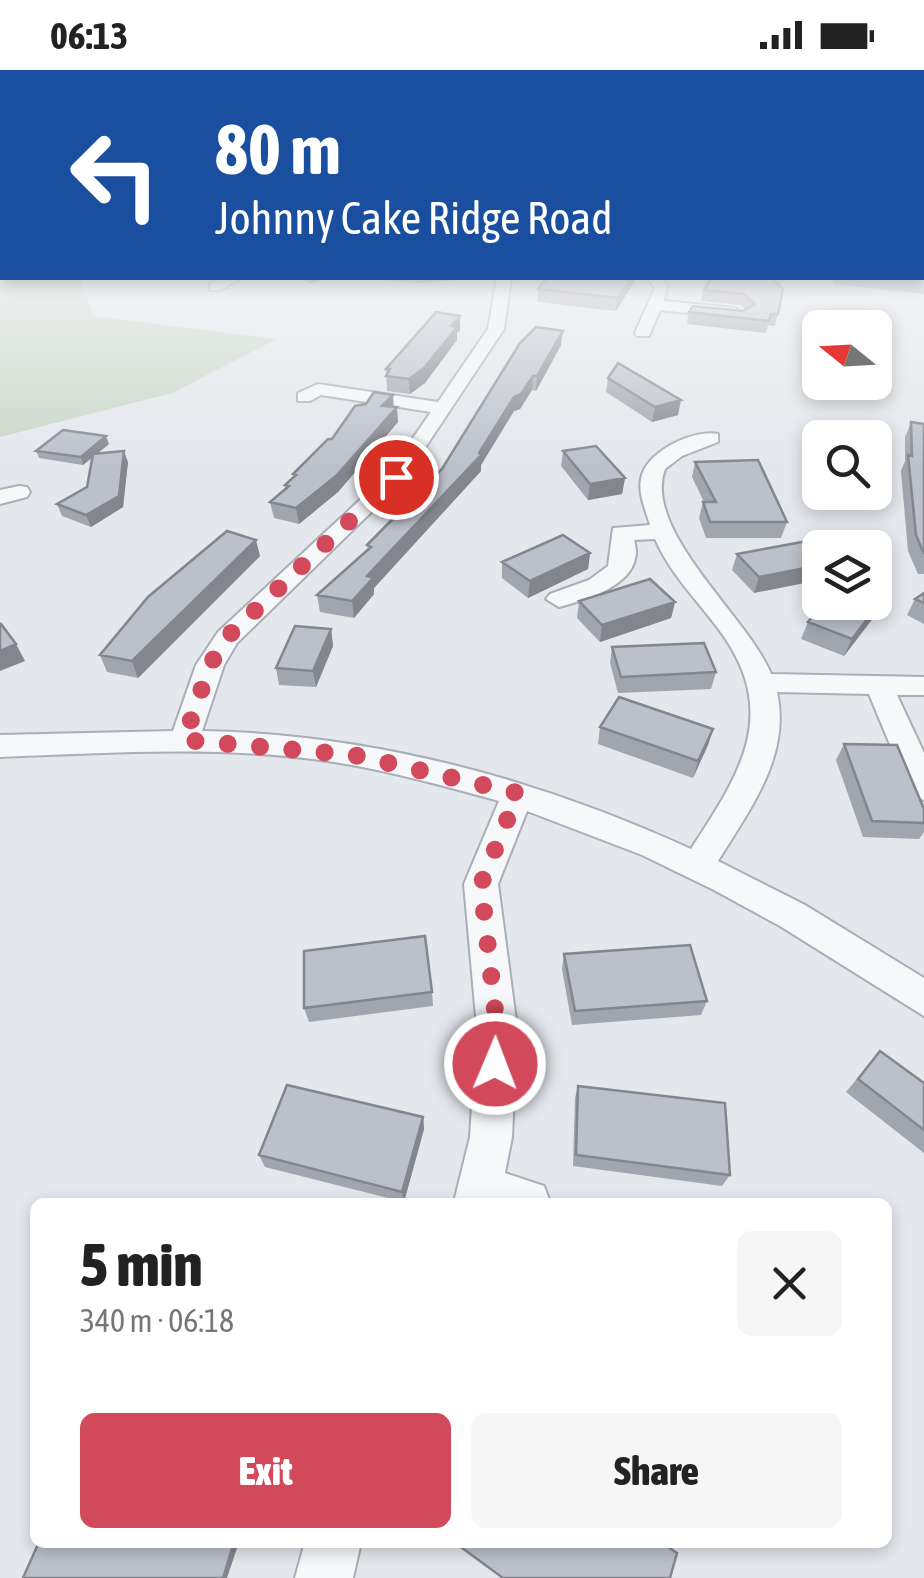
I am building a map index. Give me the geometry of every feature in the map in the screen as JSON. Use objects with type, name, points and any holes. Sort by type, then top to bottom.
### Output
[{"type":"street","points":[[184,740],[210,665],[226,638],[396,477],[496,327]]},
{"type":"street","points":[[643,333],[645,327]]},
{"type":"street","points":[[304,396],[318,389],[443,408]]},
{"type":"street","points":[[698,864],[760,760],[766,721],[761,684],[742,643],[682,573],[662,532],[649,484],[654,468],[672,452],[710,438]]},
{"type":"street","points":[[559,599],[590,592],[612,576],[626,556],[621,533],[662,532]]},
{"type":"street","points":[[761,684],[924,686]]},
{"type":"street","points":[[878,686],[924,788]]},
{"type":"street","points":[[0,746],[184,740],[354,755],[518,793],[698,864],[857,952],[924,999]]},
{"type":"street","points":[[479,1196],[491,1137],[497,1028],[481,884],[518,793]]},
{"type":"street","points":[[324,1578],[332,1548]]},
{"type":"green space","points":[[0,327],[184,327],[277,339],[172,393],[0,437]]},
{"type":"building","points":[[423,327],[457,327],[424,368],[409,379],[386,376],[390,369],[386,369]]},
{"type":"building","points":[[536,327],[563,331],[537,376],[514,397],[481,455],[367,576],[373,578],[352,601],[317,595],[371,547],[367,545],[442,469],[520,343]]},
{"type":"building","points":[[618,363],[681,400],[655,407],[608,378]]},
{"type":"building","points":[[374,392],[393,395],[382,406],[397,407],[336,476],[296,508],[270,502],[289,486],[285,485],[296,475],[293,474],[332,439],[355,406],[366,404]]},
{"type":"building","points":[[911,422],[924,424],[924,554],[916,535],[908,455],[912,456]]},
{"type":"building","points":[[63,430],[106,436],[81,457],[36,451]]},
{"type":"building","points":[[596,446],[625,478],[590,484],[563,451]]},
{"type":"building","points":[[124,451],[119,496],[86,515],[57,504],[87,487],[93,454]]},
{"type":"building","points":[[758,460],[787,522],[710,522],[703,502],[716,502],[695,462]]},
{"type":"building","points":[[227,531],[256,540],[132,661],[100,655],[148,597]]},
{"type":"building","points":[[563,535],[590,553],[530,581],[502,562]]},
{"type":"building","points":[[802,542],[802,569],[759,577],[737,554]]},
{"type":"building","points":[[650,579],[675,602],[602,625],[579,601]]},
{"type":"building","points":[[810,620],[866,620],[852,639]]},
{"type":"building","points":[[0,625],[16,644],[0,651]]},
{"type":"building","points":[[295,626],[331,629],[313,671],[276,668]]},
{"type":"building","points":[[704,643],[716,672],[621,677],[612,647]]},
{"type":"building","points":[[619,697],[713,729],[698,761],[600,727]]},
{"type":"building","points":[[844,744],[897,745],[924,809],[924,823],[872,821]]},
{"type":"building","points":[[425,936],[432,992],[304,1008],[304,951]]},
{"type":"building","points":[[690,945],[707,1001],[575,1011],[564,954]]},
{"type":"building","points":[[880,1051],[924,1083],[924,1130],[858,1079]]},
{"type":"building","points":[[287,1085],[423,1117],[402,1192],[259,1155]]},
{"type":"building","points":[[578,1086],[725,1103],[730,1175],[576,1155]]},
{"type":"building","points":[[36,1548],[232,1548],[223,1578],[23,1578]]},
{"type":"building","points":[[462,1548],[670,1548],[677,1553],[670,1578],[503,1578]]},
{"type":"route","points":[[396,477],[226,638],[210,665],[184,740],[354,755],[518,793],[481,884],[497,1028],[495,1064]]}]
